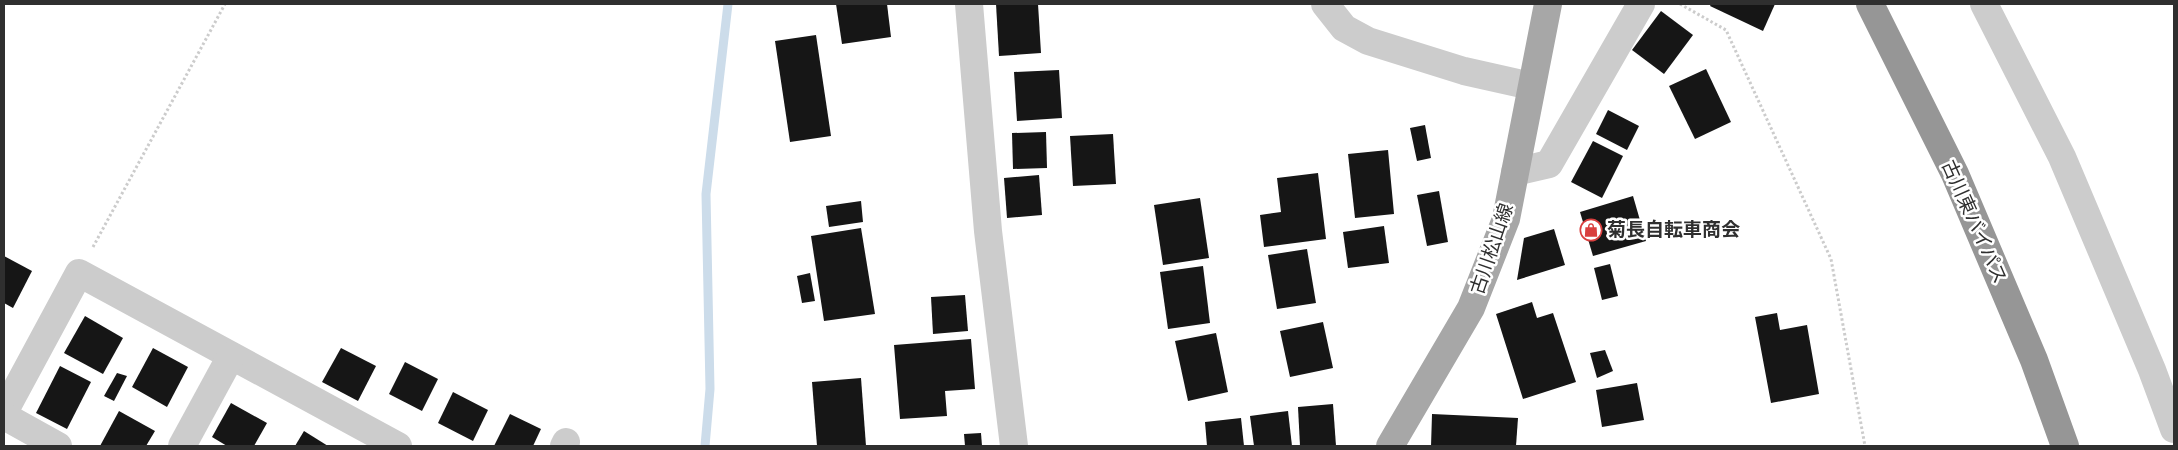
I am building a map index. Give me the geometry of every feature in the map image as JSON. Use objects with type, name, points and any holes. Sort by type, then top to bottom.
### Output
[{"type":"highway","name":"古川東バイパス","points":[[1870,4],[1954,174],[2034,360],[2065,446]]},
{"type":"main road","name":"古川松山線","points":[[1390,446],[1471,308],[1506,219],[1548,4]]},
{"type":"street","points":[[969,4],[988,231],[1014,446]]},
{"type":"street","points":[[1325,4],[1344,28],[1368,41],[1464,71],[1531,86]]},
{"type":"street","points":[[1515,172],[1549,164],[1640,4]]},
{"type":"street","points":[[1984,4],[2062,157],[2152,370],[2174,429]]},
{"type":"street","points":[[4,412],[79,273],[386,443]]},
{"type":"street","points":[[182,446],[231,356]]},
{"type":"street","points":[[4,416],[58,446]]},
{"type":"path","points":[[79,273],[225,4]]},
{"type":"path","points":[[1680,4],[1726,30],[1831,259],[1865,446]]},
{"type":"building","points":[[836,4],[887,4],[891,37],[842,44]]},
{"type":"building","points":[[996,4],[1038,4],[1041,53],[999,56]]},
{"type":"building","points":[[1711,4],[1775,4],[1763,31],[1710,6]]},
{"type":"building","points":[[1661,11],[1693,35],[1664,74],[1632,50]]},
{"type":"building","points":[[816,35],[831,136],[790,142],[775,41]]},
{"type":"building","points":[[1706,69],[1731,122],[1695,139],[1669,86]]},
{"type":"building","points":[[1059,70],[1062,118],[1017,121],[1014,72]]},
{"type":"building","points":[[1608,110],[1639,126],[1627,150],[1596,134]]},
{"type":"building","points":[[1425,125],[1431,158],[1417,161],[1410,128]]},
{"type":"building","points":[[1046,132],[1047,168],[1013,169],[1012,133]]},
{"type":"building","points":[[1113,134],[1116,184],[1073,186],[1070,136]]},
{"type":"building","points":[[1593,141],[1623,156],[1602,198],[1571,182]]},
{"type":"building","points":[[1388,150],[1394,214],[1355,218],[1348,154]]},
{"type":"building","points":[[1318,173],[1326,239],[1264,247],[1260,215],[1281,212],[1277,178]]},
{"type":"building","points":[[1039,175],[1042,215],[1007,218],[1004,178]]},
{"type":"building","points":[[1439,191],[1448,242],[1427,246],[1417,195]]},
{"type":"building","points":[[1633,196],[1646,241],[1593,256],[1580,212]]},
{"type":"building","points":[[1200,198],[1209,258],[1163,265],[1154,205]]},
{"type":"building","points":[[861,201],[863,222],[829,227],[826,206]]},
{"type":"building","points":[[1384,226],[1389,263],[1348,268],[1343,232]]},
{"type":"building","points":[[861,228],[875,314],[824,321],[811,236]]},
{"type":"building","points":[[1554,229],[1565,265],[1517,280],[1524,238]]},
{"type":"building","points":[[1307,249],[1316,303],[1277,309],[1268,255]]},
{"type":"building","points":[[4,256],[32,271],[13,308],[4,303]]},
{"type":"building","points":[[1610,264],[1618,296],[1602,300],[1594,268]]},
{"type":"building","points":[[1203,266],[1210,323],[1168,329],[1160,272]]},
{"type":"building","points":[[810,273],[815,301],[802,303],[797,276]]},
{"type":"building","points":[[965,295],[968,331],[933,334],[931,297]]},
{"type":"building","points":[[1532,302],[1537,318],[1553,313],[1576,382],[1523,399],[1496,314]]},
{"type":"building","points":[[1777,313],[1780,330],[1807,325],[1819,394],[1771,403],[1755,317]]},
{"type":"building","points":[[85,316],[123,338],[103,374],[64,353]]},
{"type":"building","points":[[1323,322],[1333,368],[1290,377],[1280,331]]},
{"type":"building","points":[[1216,333],[1228,392],[1188,401],[1175,341]]},
{"type":"building","points":[[971,339],[975,389],[945,391],[947,416],[900,419],[894,345]]},
{"type":"building","points":[[153,348],[188,367],[167,407],[132,387]]},
{"type":"building","points":[[341,348],[376,366],[358,401],[322,382]]},
{"type":"building","points":[[1605,350],[1613,371],[1597,378],[1590,353]]},
{"type":"building","points":[[405,362],[438,379],[422,411],[389,394]]},
{"type":"building","points":[[60,366],[91,382],[67,429],[36,413]]},
{"type":"building","points":[[117,373],[127,376],[114,401],[104,396]]},
{"type":"building","points":[[861,378],[866,446],[817,446],[812,382]]},
{"type":"building","points":[[1637,383],[1644,420],[1602,427],[1596,390]]},
{"type":"building","points":[[453,392],[488,410],[473,441],[438,423]]},
{"type":"building","points":[[231,403],[267,423],[254,446],[227,446],[212,437]]},
{"type":"building","points":[[1333,404],[1336,446],[1300,446],[1298,407]]},
{"type":"building","points":[[119,411],[155,431],[146,446],[100,446]]},
{"type":"building","points":[[1288,411],[1292,446],[1254,446],[1250,416]]},
{"type":"building","points":[[510,414],[541,429],[533,446],[494,446]]},
{"type":"building","points":[[1432,414],[1518,418],[1516,446],[1431,446]]},
{"type":"building","points":[[1241,418],[1244,446],[1207,446],[1205,422]]},
{"type":"building","points":[[304,431],[328,446],[295,446]]},
{"type":"building","points":[[981,433],[982,446],[965,446],[964,434]]},
{"type":"waterway","points":[[705,446],[710,389],[706,194],[728,4]]},
{"type":"place","name":"菊長自転車商会","points":[[1591,230]]}]
